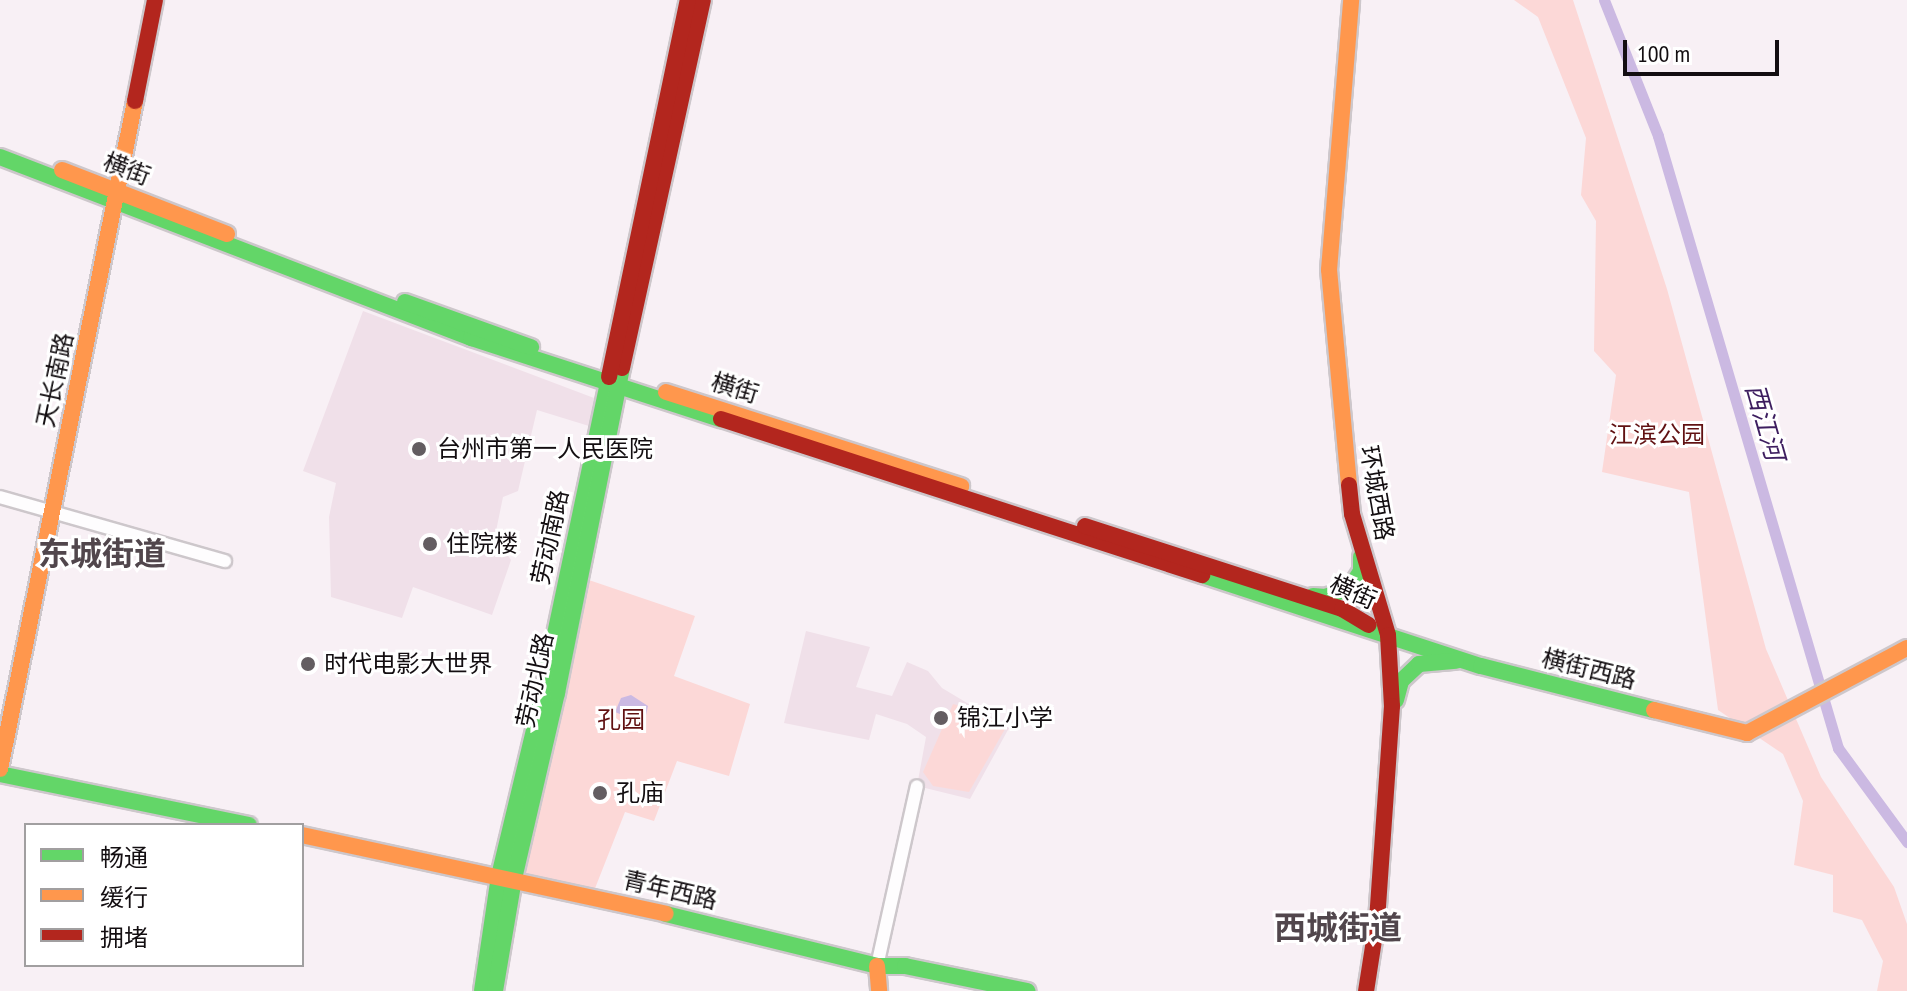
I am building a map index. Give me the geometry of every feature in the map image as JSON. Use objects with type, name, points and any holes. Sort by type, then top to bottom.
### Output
[{"type":"street","name":"天长南路","points":[[0,771],[118,198],[155,0]]},
{"type":"street","name":"劳动南路","points":[[613,381],[688,0]]},
{"type":"street","name":"劳动南路","points":[[482,991],[539,710],[703,0]]},
{"type":"street","name":"环城西路","points":[[1351,0],[1329,270],[1338,400],[1352,514],[1388,635],[1391,721],[1377,921],[1366,991]]},
{"type":"street","name":"横街","points":[[0,147],[118,198]]},
{"type":"street","name":"横街","points":[[0,157],[613,381],[1342,609],[1388,635]]},
{"type":"street","points":[[0,497],[225,561]]},
{"type":"street","name":"横街","points":[[985,499],[1349,626],[1388,635]]},
{"type":"street","points":[[1285,592],[1325,597],[1350,588],[1361,571],[1361,544]]},
{"type":"street","name":"横街西路","points":[[1388,635],[1471,663],[1747,733],[1907,648]]},
{"type":"street","points":[[1391,721],[1401,681],[1419,664],[1471,663]]},
{"type":"street","points":[[0,771],[240,823]]},
{"type":"street","points":[[879,991],[877,966],[917,786]]},
{"type":"street","name":"青年西路","points":[[304,835],[507,878],[877,966],[905,966],[1027,991]]},
{"type":"street","points":[[495,991],[507,878]]},
{"type":"shaded area","name":"台州市第一人民医院","points":[[363,311],[594,398],[589,426],[537,410],[518,491],[503,497],[495,536],[511,560],[492,615],[413,587],[402,618],[331,597],[329,517],[336,483],[303,471]]},
{"type":"shaded area","name":"锦江小学","points":[[806,631],[870,647],[856,687],[892,696],[907,662],[928,671],[942,688],[1009,728],[970,799],[917,786],[926,737],[907,724],[876,714],[869,740],[784,723]]},
{"type":"shaded area","points":[[631,695],[648,706],[644,724],[615,712],[621,698]]},
{"type":"green space","name":"江滨公园","points":[[1514,0],[1573,0],[1667,289],[1766,649],[1821,777],[1894,887],[1907,924],[1907,991],[1877,991],[1883,961],[1862,920],[1833,912],[1833,875],[1794,865],[1803,801],[1783,754],[1718,710],[1689,492],[1602,472],[1616,375],[1594,351],[1596,221],[1581,195],[1586,138],[1538,17]]},
{"type":"green space","name":"孔园","points":[[580,577],[695,616],[674,676],[750,704],[729,776],[677,761],[654,821],[625,812],[592,896],[514,879]]},
{"type":"green space","points":[[953,704],[973,709],[1005,729],[969,792],[933,786],[923,772]]},
{"type":"waterway","name":"西江河","points":[[1604,0],[1658,136],[1838,748],[1907,842]]},
{"type":"traffic: fast","points":[[0,157],[471,338],[721,419]]},
{"type":"traffic: fast","points":[[405,302],[531,347]]},
{"type":"traffic: fast","points":[[495,991],[514,879],[557,693],[622,368]]},
{"type":"traffic: fast","points":[[482,991],[499,876],[539,710],[609,377]]},
{"type":"traffic: fast","points":[[1313,596],[1325,597],[1350,588],[1361,571],[1361,557]]},
{"type":"traffic: fast","points":[[1202,575],[1481,666],[1654,710]]},
{"type":"traffic: fast","points":[[1396,700],[1401,681],[1419,664],[1456,661]]},
{"type":"traffic: fast","points":[[0,774],[239,823]]},
{"type":"traffic: fast","points":[[666,914],[877,966],[905,966],[1027,991]]},
{"type":"traffic: slow","points":[[1349,485],[1329,270],[1351,0]]},
{"type":"traffic: slow","points":[[0,769],[135,101]]},
{"type":"traffic: slow","points":[[62,170],[227,234]]},
{"type":"traffic: slow","points":[[666,392],[961,486]]},
{"type":"traffic: slow","points":[[1654,710],[1747,733],[1907,648]]},
{"type":"traffic: slow","points":[[304,835],[666,914]]},
{"type":"traffic: slow","points":[[877,966],[879,991]]},
{"type":"traffic: jam","points":[[135,101],[155,0]]},
{"type":"traffic: jam","points":[[609,377],[688,0]]},
{"type":"traffic: jam","points":[[622,368],[703,0]]},
{"type":"traffic: jam","points":[[721,419],[1202,575]]},
{"type":"traffic: jam","points":[[1349,485],[1352,514],[1388,635],[1392,706],[1377,921],[1366,991]]},
{"type":"traffic: jam","points":[[1085,526],[1342,609],[1369,625]]},
{"type":"place","name":"台州市第一人民医院","points":[[419,449]]},
{"type":"place","name":"住院楼","points":[[430,544]]},
{"type":"place","name":"时代电影大世界","points":[[308,664]]},
{"type":"place","name":"锦江小学","points":[[941,718]]},
{"type":"place","name":"孔庙","points":[[600,793]]},
{"type":"district","name":"东城街道","points":[[102,553]]},
{"type":"district","name":"西城街道","points":[[1338,927]]}]
